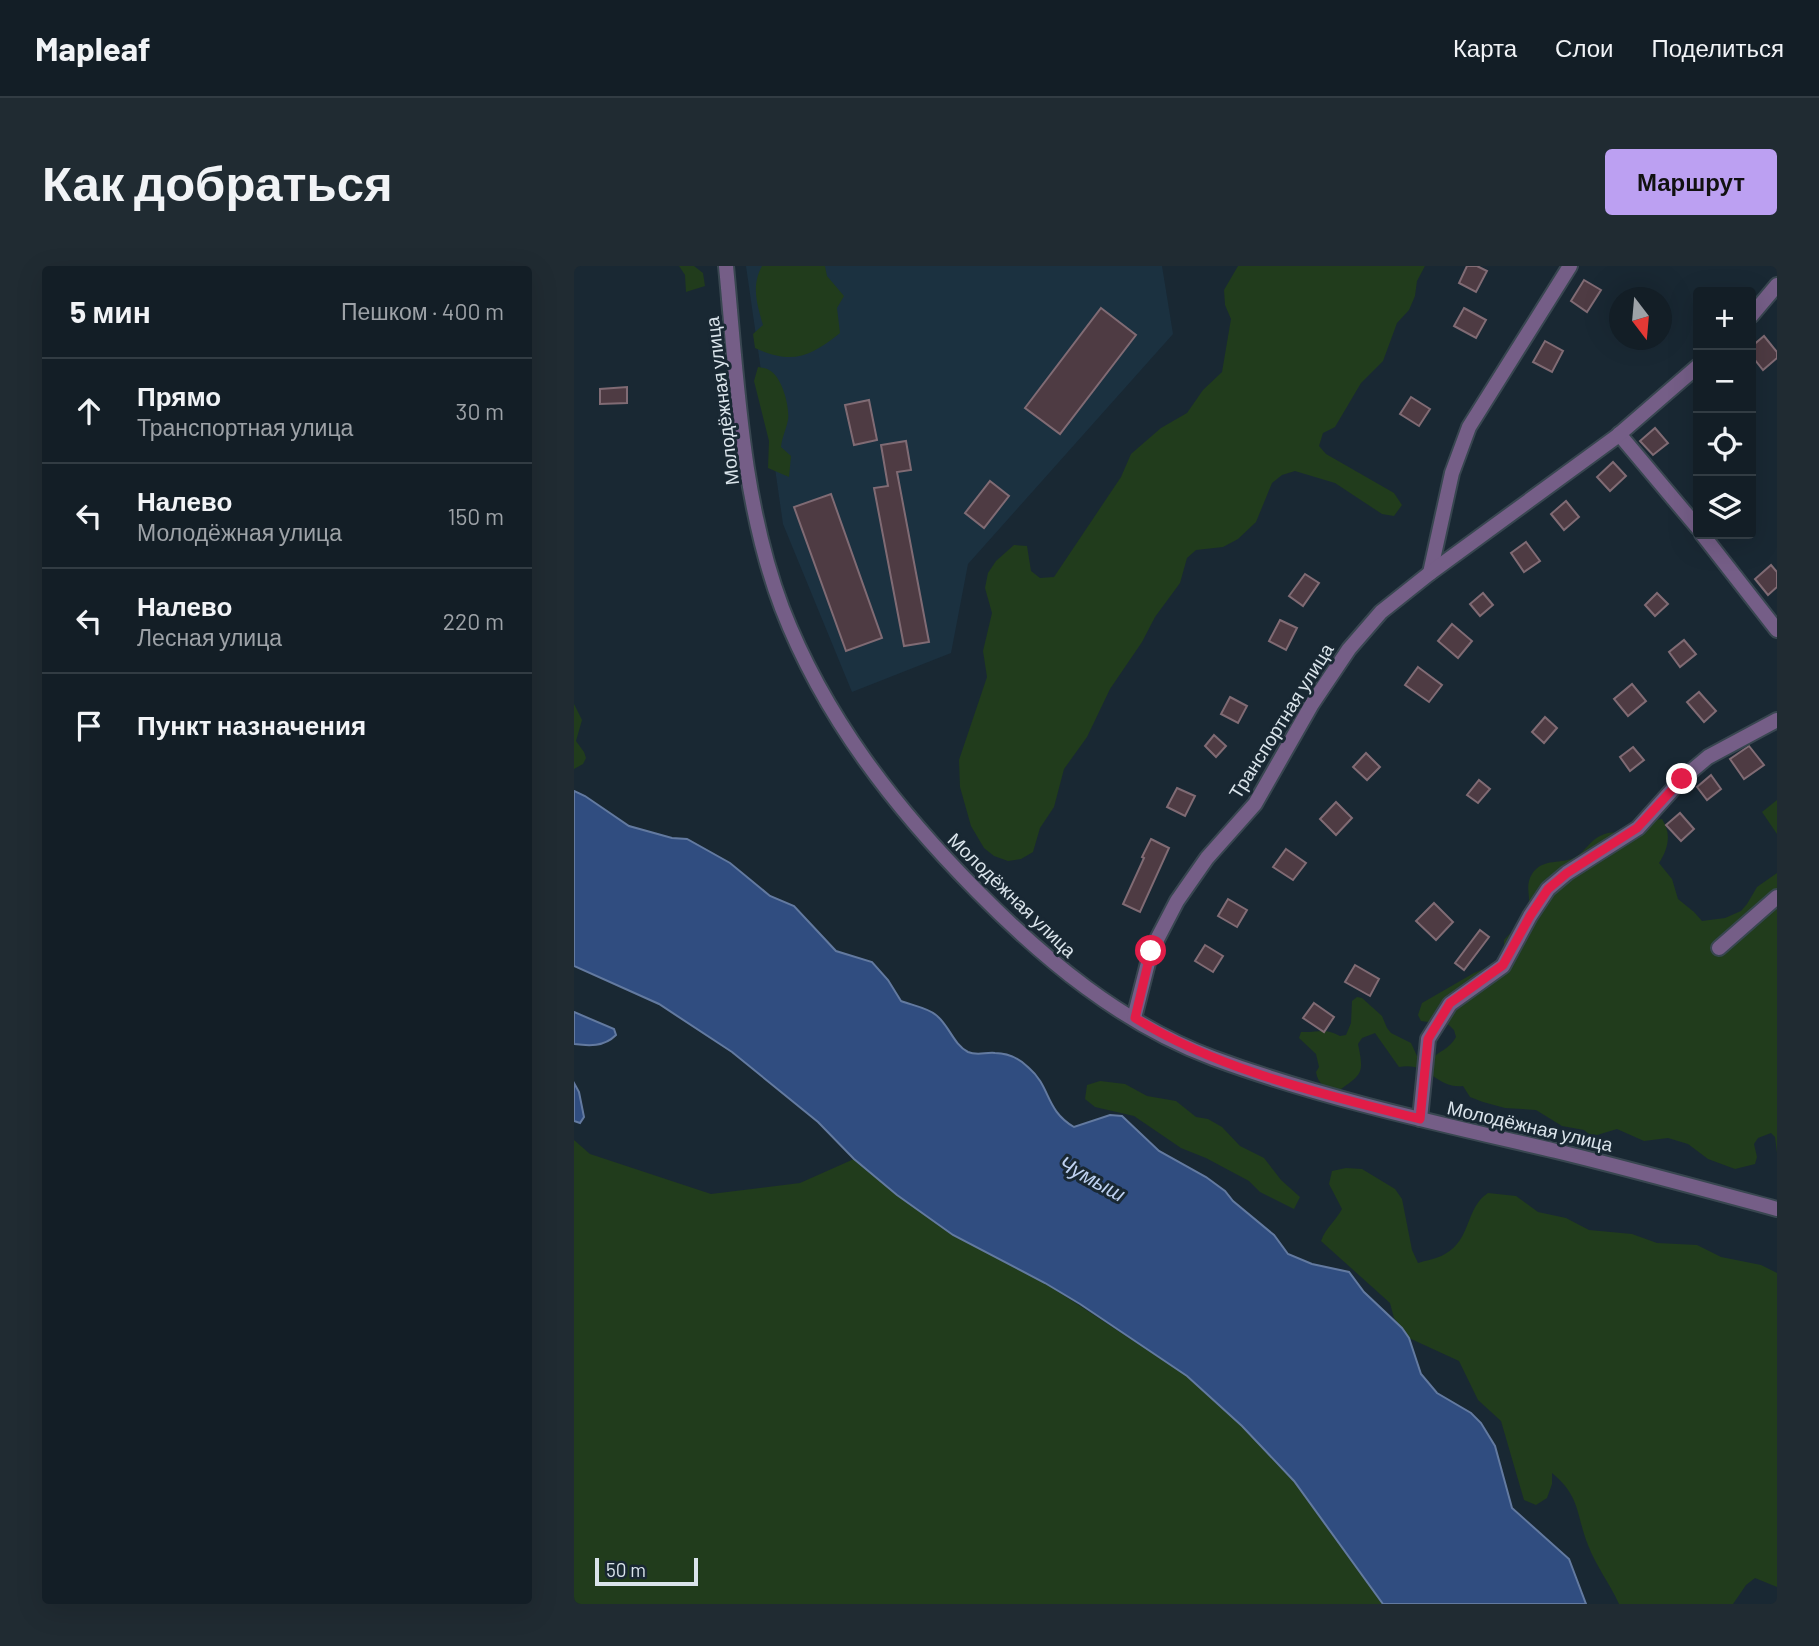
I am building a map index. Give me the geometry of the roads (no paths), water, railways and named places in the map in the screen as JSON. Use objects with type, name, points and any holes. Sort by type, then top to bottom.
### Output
[{"type":"street","name":"Молодёжная улица","points":[[726,266],[745,447],[759,528],[782,607],[815,681],[858,753],[907,815],[1006,921],[1066,974],[1154,1030],[1210,1057],[1299,1086],[1420,1119],[1606,1163],[1777,1209]]},
{"type":"street","points":[[1430,573],[1452,473],[1469,427],[1570,266]]},
{"type":"street","points":[[1756,310],[1777,285]]},
{"type":"street","name":"Транспортная улица","points":[[1135,1018],[1151,951],[1177,901],[1207,858],[1255,804],[1312,705],[1349,649],[1381,612],[1619,434],[1693,370]]},
{"type":"street","points":[[1619,434],[1693,522]]},
{"type":"street","points":[[1706,539],[1777,630]]},
{"type":"street","points":[[1420,1119],[1428,1039],[1450,1003],[1503,965],[1548,889],[1567,873],[1637,828],[1682,779],[1708,757],[1777,720]]},
{"type":"street","points":[[1719,948],[1777,897]]},
{"type":"water","name":"Чумыш","points":[[574,791],[629,826],[672,838],[687,839],[730,863],[770,896],[794,906],[836,951],[872,962],[901,1001],[936,1015],[963,1049],[975,1054],[1005,1054],[1025,1065],[1036,1075],[1058,1113],[1074,1127],[1110,1115],[1122,1116],[1159,1151],[1206,1177],[1225,1191],[1274,1235],[1288,1254],[1312,1264],[1349,1272],[1364,1292],[1402,1328],[1409,1338],[1421,1374],[1437,1393],[1471,1413],[1481,1423],[1495,1446],[1512,1508],[1569,1559],[1586,1604],[1383,1604],[1294,1481],[1242,1426],[1187,1376],[1080,1304],[953,1235],[897,1195],[854,1159],[818,1122],[732,1052],[659,1004],[574,966]]},
{"type":"water","points":[[574,1012],[614,1029],[616,1035],[601,1044],[574,1044]]},
{"type":"water","points":[[574,1083],[579,1092],[584,1117],[580,1123],[574,1121]]}]
